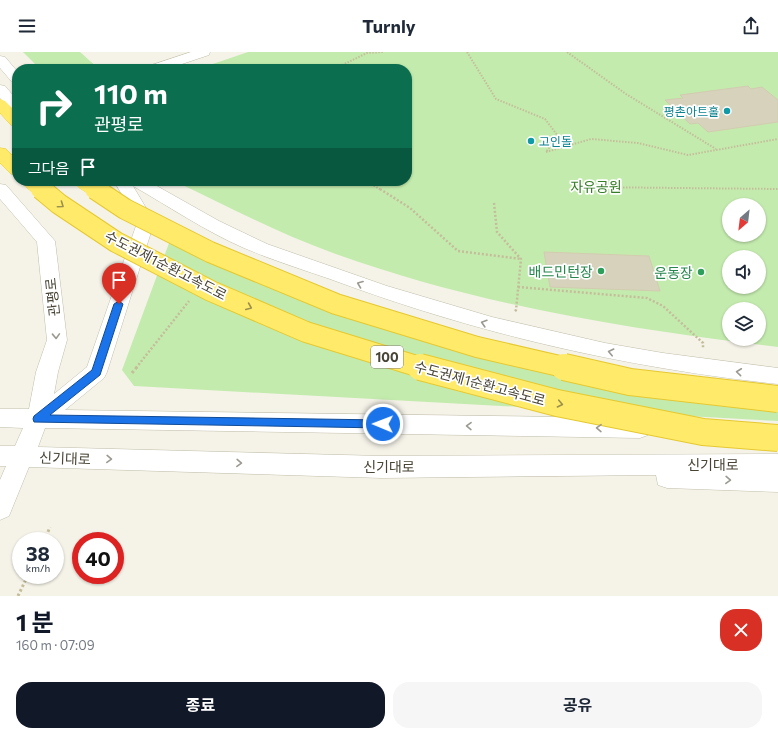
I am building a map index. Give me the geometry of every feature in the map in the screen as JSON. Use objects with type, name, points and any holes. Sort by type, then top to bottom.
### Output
[{"type":"highway","points":[[0,104],[12,117]]},
{"type":"highway","points":[[0,153],[12,165]]},
{"type":"highway","name":"수도권제1순환고속도로","points":[[37,186],[59,204],[116,242],[211,290],[306,332],[427,369],[557,403],[703,432],[778,438]]},
{"type":"highway","name":"100","points":[[90,186],[125,209],[210,252],[336,304],[477,347],[630,382],[778,399]]},
{"type":"street","points":[[169,64],[204,52]]},
{"type":"street","points":[[0,60],[12,73]]},
{"type":"street","points":[[0,89],[12,103]]},
{"type":"street","points":[[103,186],[146,222],[355,304],[491,344],[643,378],[778,396]]},
{"type":"street","points":[[125,186],[146,222]]},
{"type":"street","points":[[145,186],[241,239],[369,288],[492,325],[636,357],[736,372],[778,376]]},
{"type":"street","points":[[0,189],[46,241]]},
{"type":"street","points":[[0,199],[46,241]]},
{"type":"street","name":"관평로","points":[[0,508],[11,456],[38,419],[96,372],[146,222]]},
{"type":"street","name":"관평로","points":[[38,419],[47,372],[57,340],[46,241]]},
{"type":"street","points":[[0,418],[778,430]]},
{"type":"street","name":"신기대로","points":[[11,456],[382,467],[778,464]]},
{"type":"street","points":[[382,467],[778,481]]},
{"type":"path","points":[[344,64],[367,53],[384,52]]},
{"type":"path","points":[[467,52],[496,99],[545,119],[558,136],[546,152],[591,139],[638,143],[688,155],[778,139]]},
{"type":"path","points":[[568,52],[626,94],[716,149]]},
{"type":"path","points":[[374,186],[410,208],[458,250],[521,259]]},
{"type":"path","points":[[581,187],[778,189]]},
{"type":"path","points":[[494,203],[497,232],[521,259],[516,310],[511,316]]},
{"type":"path","points":[[518,287],[648,298],[669,311],[703,342],[704,349]]},
{"type":"path","points":[[132,373],[192,297]]},
{"type":"path","points":[[48,532],[50,527]]},
{"type":"path","points":[[18,596],[24,584]]},
{"type":"green space","points":[[23,52],[80,52],[93,64],[35,64]]},
{"type":"green space","name":"자유공원","points":[[248,52],[778,52],[778,347],[766,346],[766,302],[722,302],[722,340],[665,332],[553,313],[442,287],[333,253],[272,228],[185,186],[412,186],[412,64],[213,64]]},
{"type":"green space","points":[[172,235],[346,311],[778,405],[778,421],[134,386],[122,370]]},
{"type":"building","name":"평촌아트홀","points":[[748,86],[751,89],[762,87],[778,100],[778,122],[708,132],[698,123],[690,124],[665,100],[683,98],[680,95]]},
{"type":"building","name":"배드민턴장","points":[[544,252],[649,256],[660,291],[550,287]]},
{"type":"place","name":"평촌아트홀","points":[[727,111]]},
{"type":"place","name":"고인돌","points":[[531,141]]},
{"type":"place","name":"배드민턴장","points":[[601,271]]},
{"type":"place","name":"운동장","points":[[701,272]]},
{"type":"route","points":[[119,304],[96,372],[38,419],[383,424]]}]
